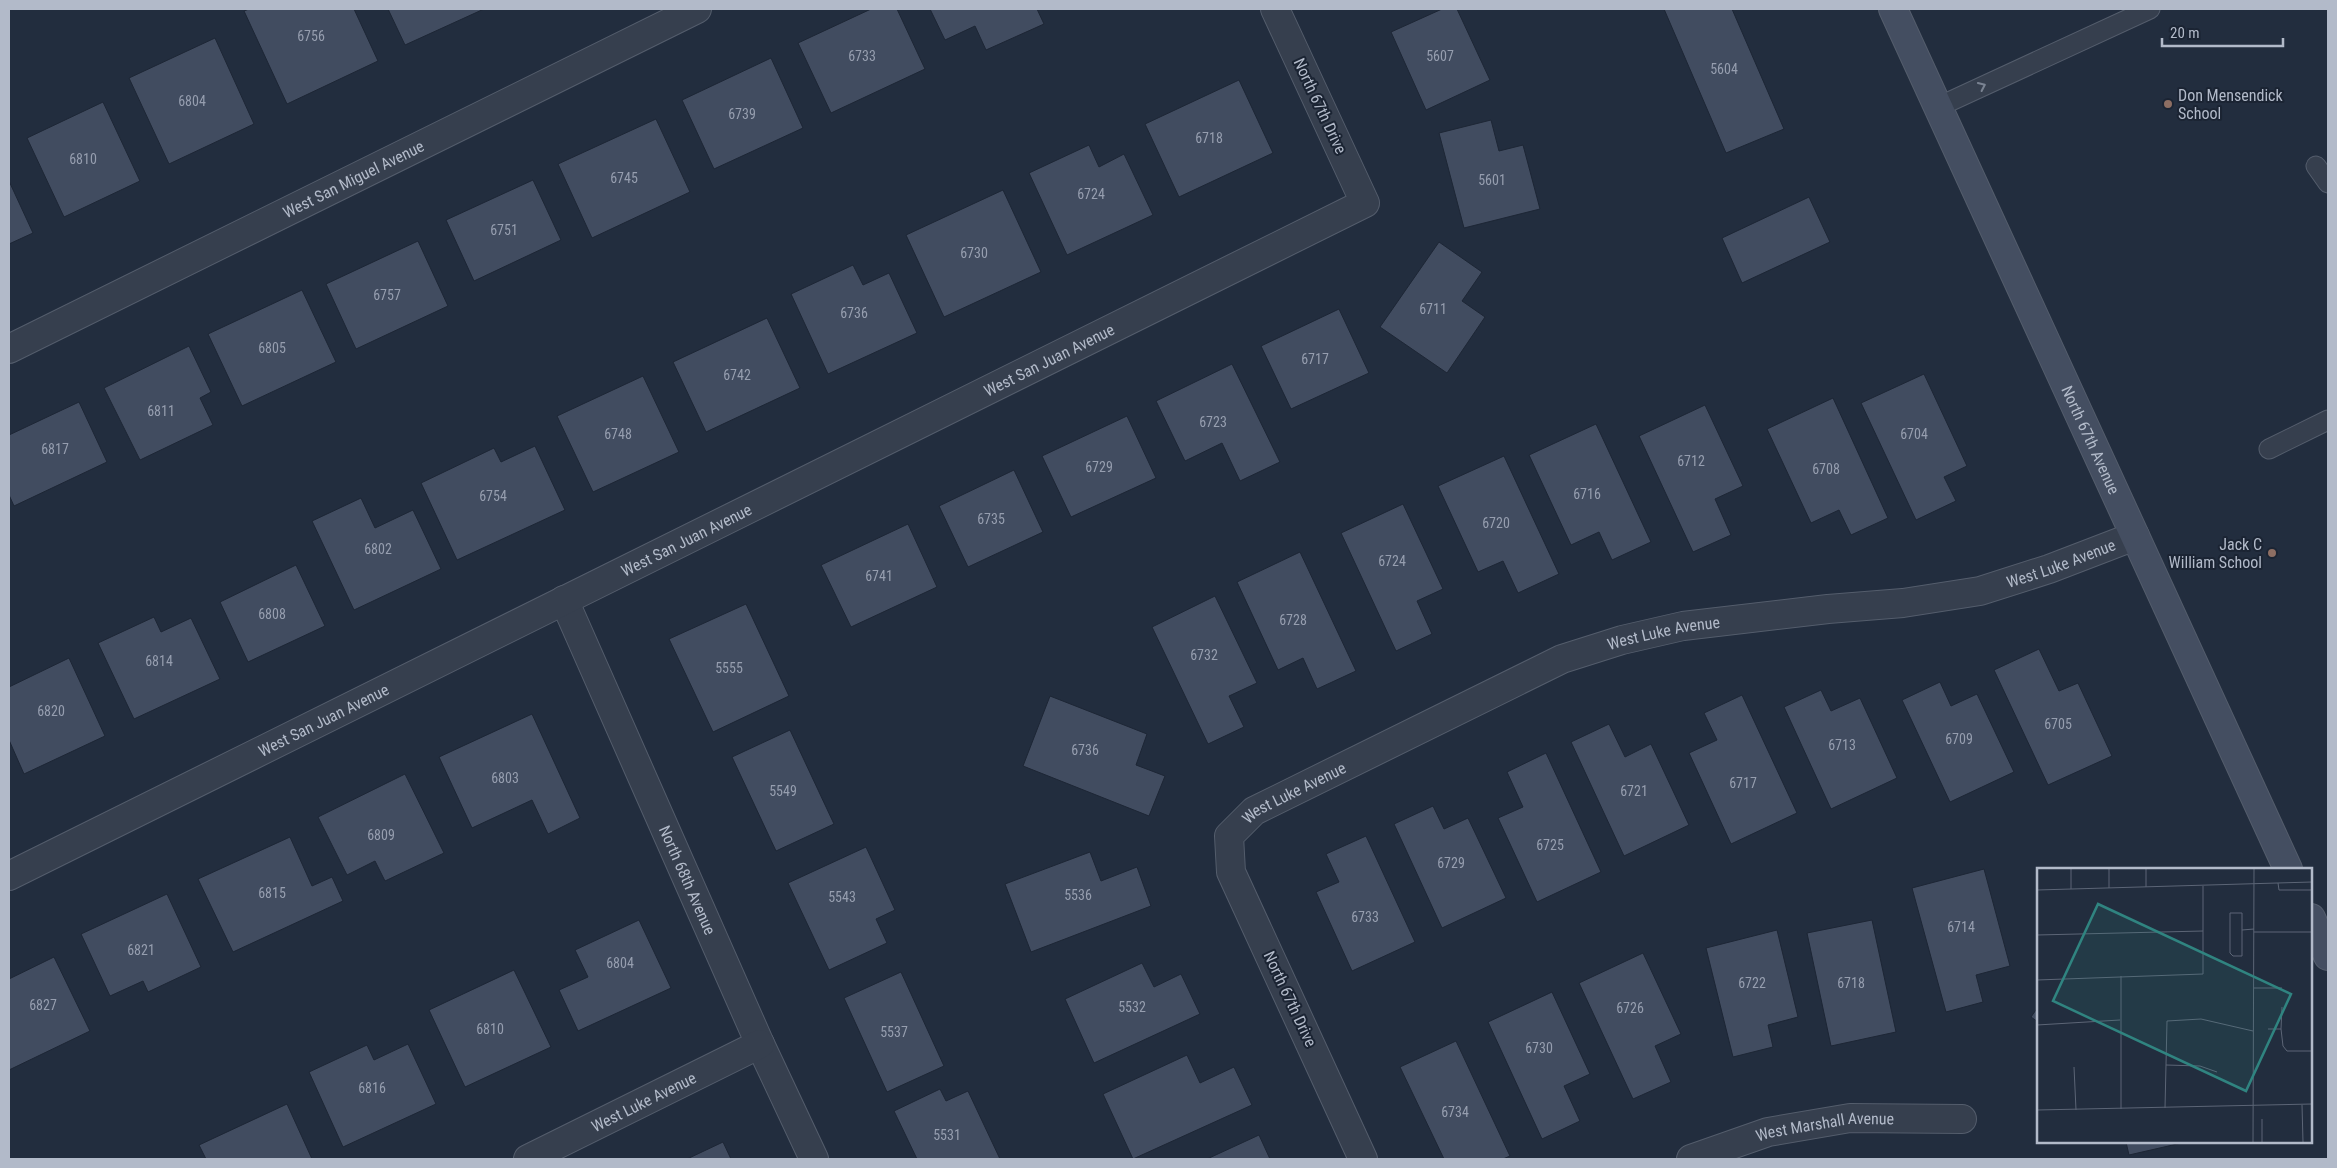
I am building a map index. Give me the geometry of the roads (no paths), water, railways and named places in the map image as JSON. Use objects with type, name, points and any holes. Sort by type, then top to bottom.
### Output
[{"type":"main road","name":"North 67th Avenue","points":[[1893,9],[2288,868]]},
{"type":"main road","points":[[2312,920],[2328,956]]},
{"type":"street","name":"West San Miguel Avenue","points":[[9,349],[698,9]]},
{"type":"street","name":"North 67th Drive","points":[[1275,9],[1365,203]]},
{"type":"street","name":"West San Juan Avenue","points":[[9,876],[1365,203]]},
{"type":"street","name":"West Luke Avenue","points":[[1229,836],[1254,811],[1562,659],[1622,640],[1683,626],[1828,609],[1903,603],[1980,591],[2049,569],[2135,536]]},
{"type":"street","name":"North 68th Avenue","points":[[564,600],[760,1044],[814,1159]]},
{"type":"street","name":"North 67th Drive","points":[[1229,836],[1231,872],[1363,1159]]},
{"type":"street","name":"West Luke Avenue","points":[[528,1159],[760,1044]]},
{"type":"street","name":"West Marshall Avenue","points":[[1691,1159],[1768,1132],[1850,1118],[1962,1119]]},
{"type":"lane","points":[[1938,107],[2150,9]]},
{"type":"lane","points":[[2316,166],[2328,183]]},
{"type":"lane","points":[[2269,449],[2328,420]]},
{"type":"place","name":"Don Mensendick School","points":[[2168,104]]},
{"type":"place","name":"Jack C William School","points":[[2272,553]]}]
